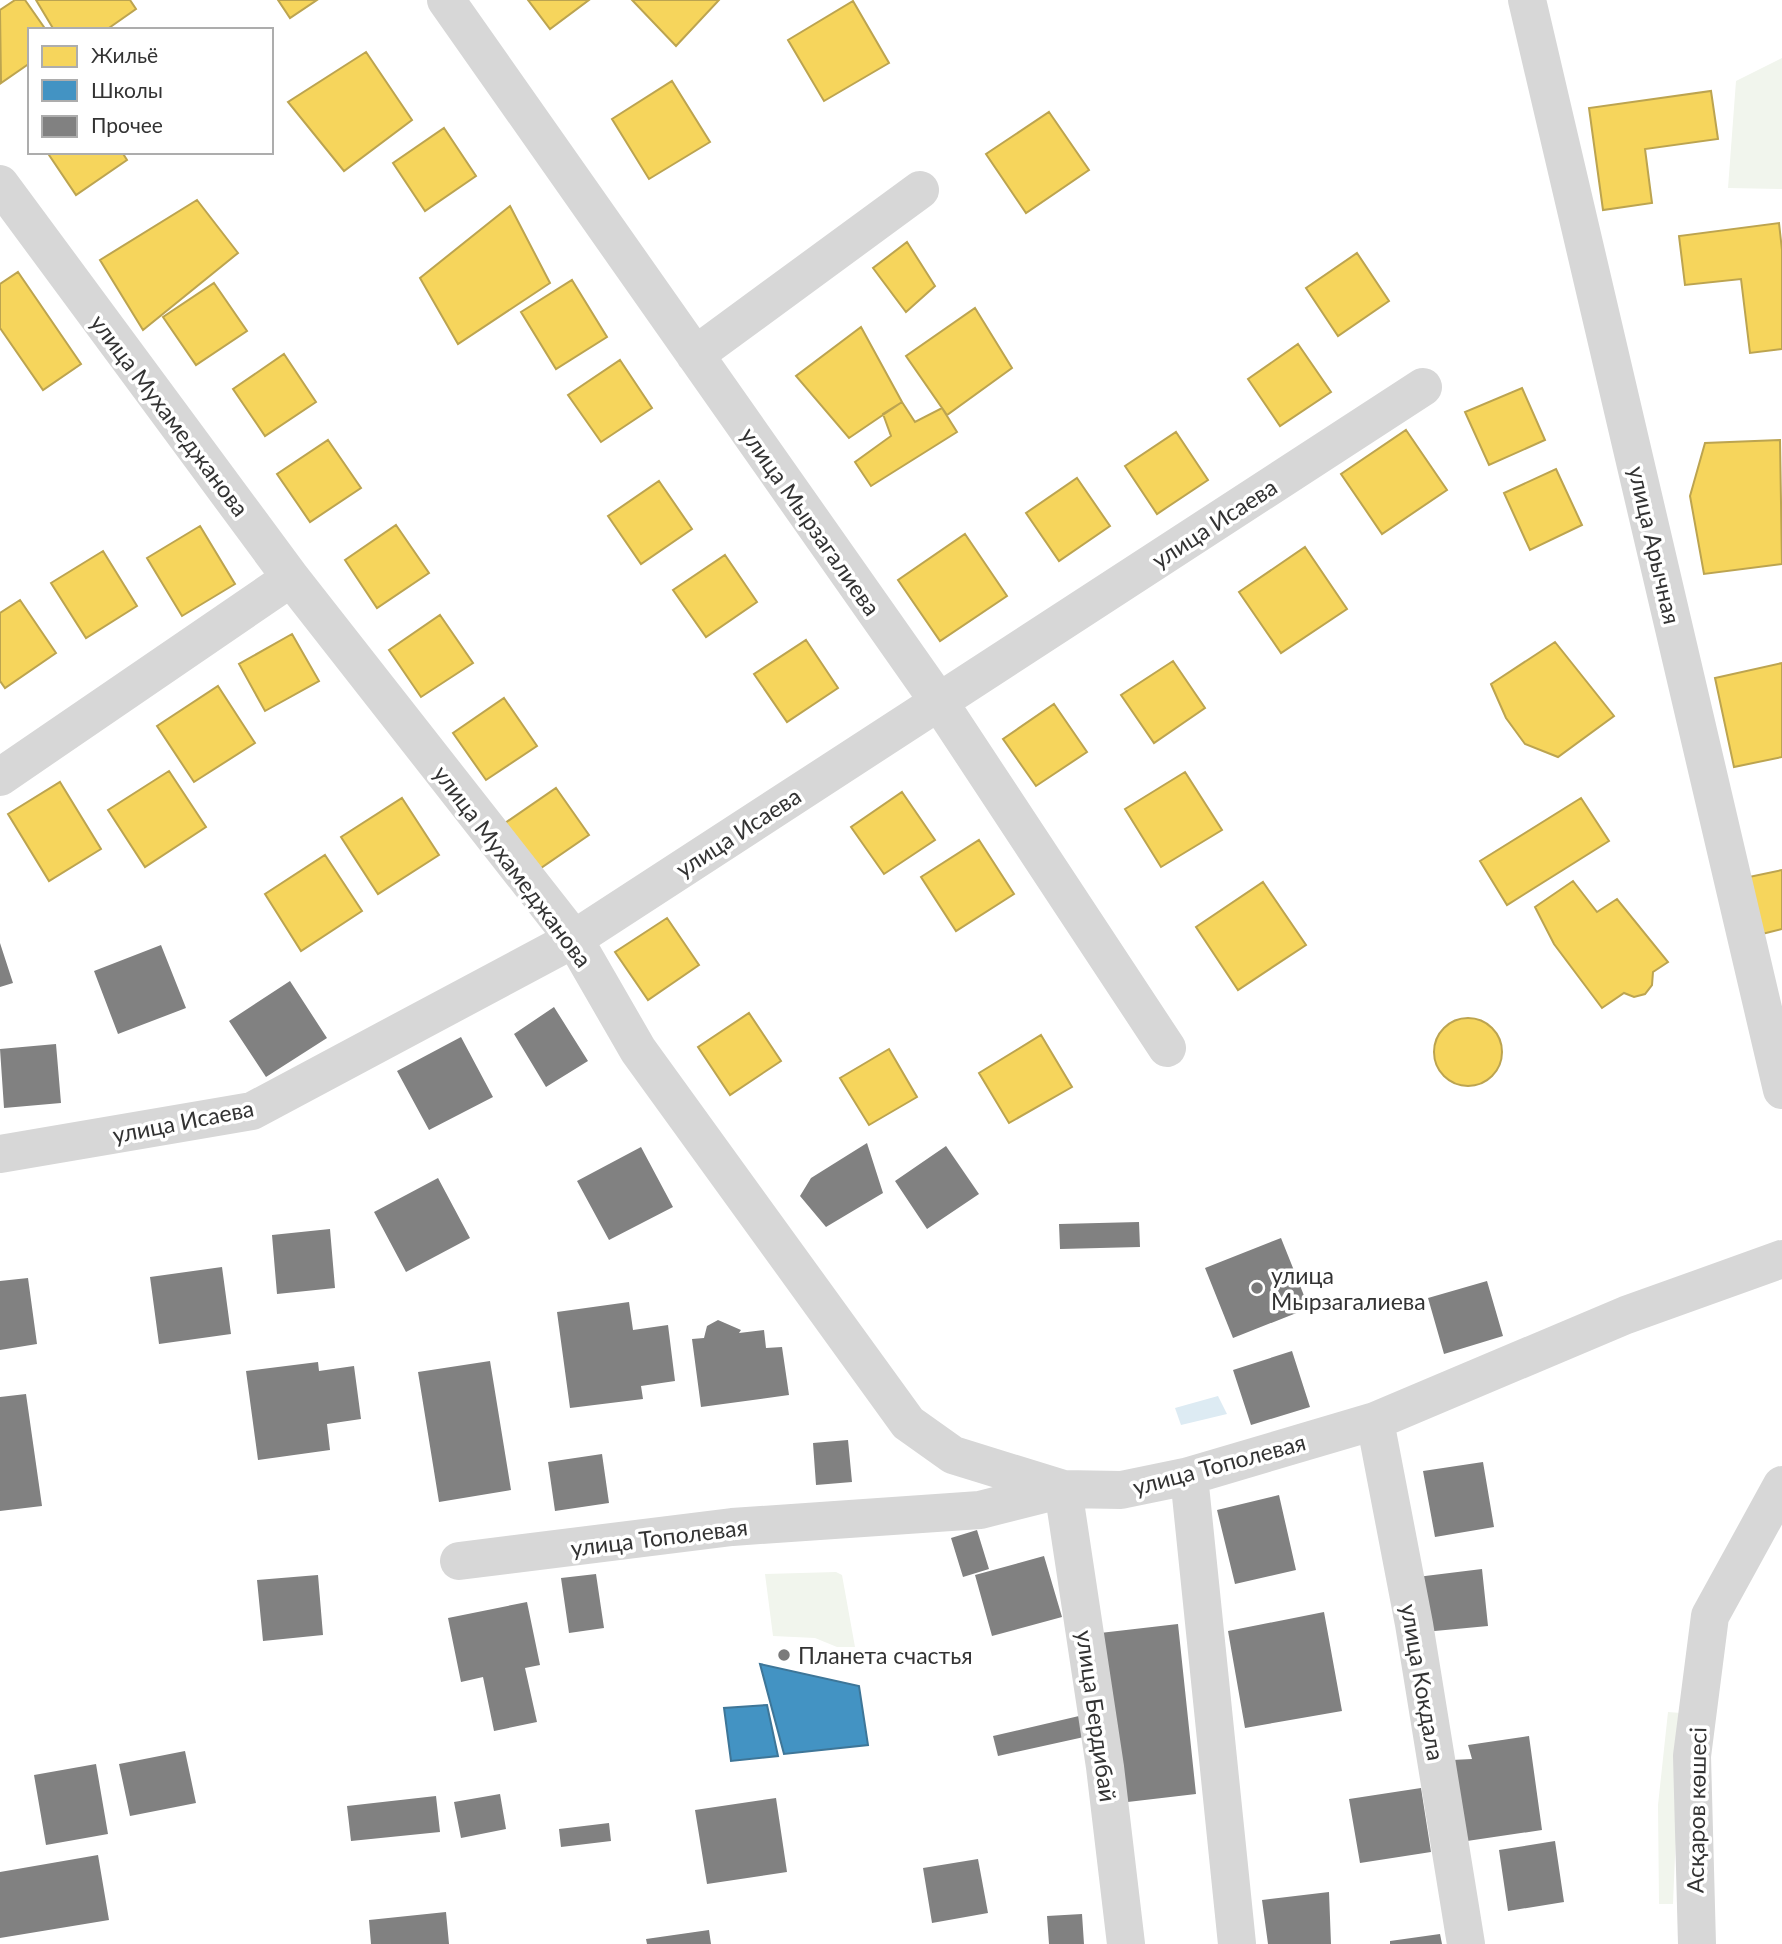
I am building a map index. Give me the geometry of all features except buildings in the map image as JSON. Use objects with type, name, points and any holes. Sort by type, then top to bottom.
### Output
[{"type":"street","name":"улица Мырзагалиева","points":[[446,0],[939,702],[1167,1048]]},
{"type":"street","name":"улица Арычная","points":[[1527,0],[1782,1090]]},
{"type":"street","points":[[695,355],[920,190]]},
{"type":"street","name":"улица Мухамеджанова","points":[[7,209],[574,939],[638,1050],[908,1423],[953,1455],[1063,1489]]},
{"type":"street","name":"улица Исаева","points":[[0,1154],[252,1111],[574,939],[1423,387]]},
{"type":"street","points":[[0,777],[291,578]]},
{"type":"street","name":"улица Тополевая","points":[[459,1561],[732,1527],[981,1510],[1063,1489],[1121,1490],[1189,1476],[1375,1421],[1626,1315],[1782,1259]]},
{"type":"street","name":"улица Кокдала","points":[[1375,1421],[1414,1624],[1466,1944]]},
{"type":"street","points":[[1189,1476],[1237,1944]]},
{"type":"street","name":"Асқаров көшесі","points":[[1697,1944],[1692,1756],[1710,1616],[1782,1485]]},
{"type":"street","name":"улица Бердибай","points":[[1063,1489],[1105,1767],[1126,1944]]},
{"type":"shaded area","points":[[1782,58],[1782,189],[1728,188],[1736,81]]},
{"type":"shaded area","points":[[1218,1396],[1227,1414],[1181,1425],[1175,1408]]},
{"type":"shaded area","points":[[836,1572],[842,1575],[855,1647],[837,1647],[815,1638],[773,1636],[765,1574]]},
{"type":"shaded area","points":[[1668,1712],[1681,1713],[1673,1904],[1659,1904],[1658,1805]]},
{"type":"place","name":"улица Мырзагалиева","points":[[1257,1288]]},
{"type":"place","name":"Планета счастья","points":[[784,1655]]}]
